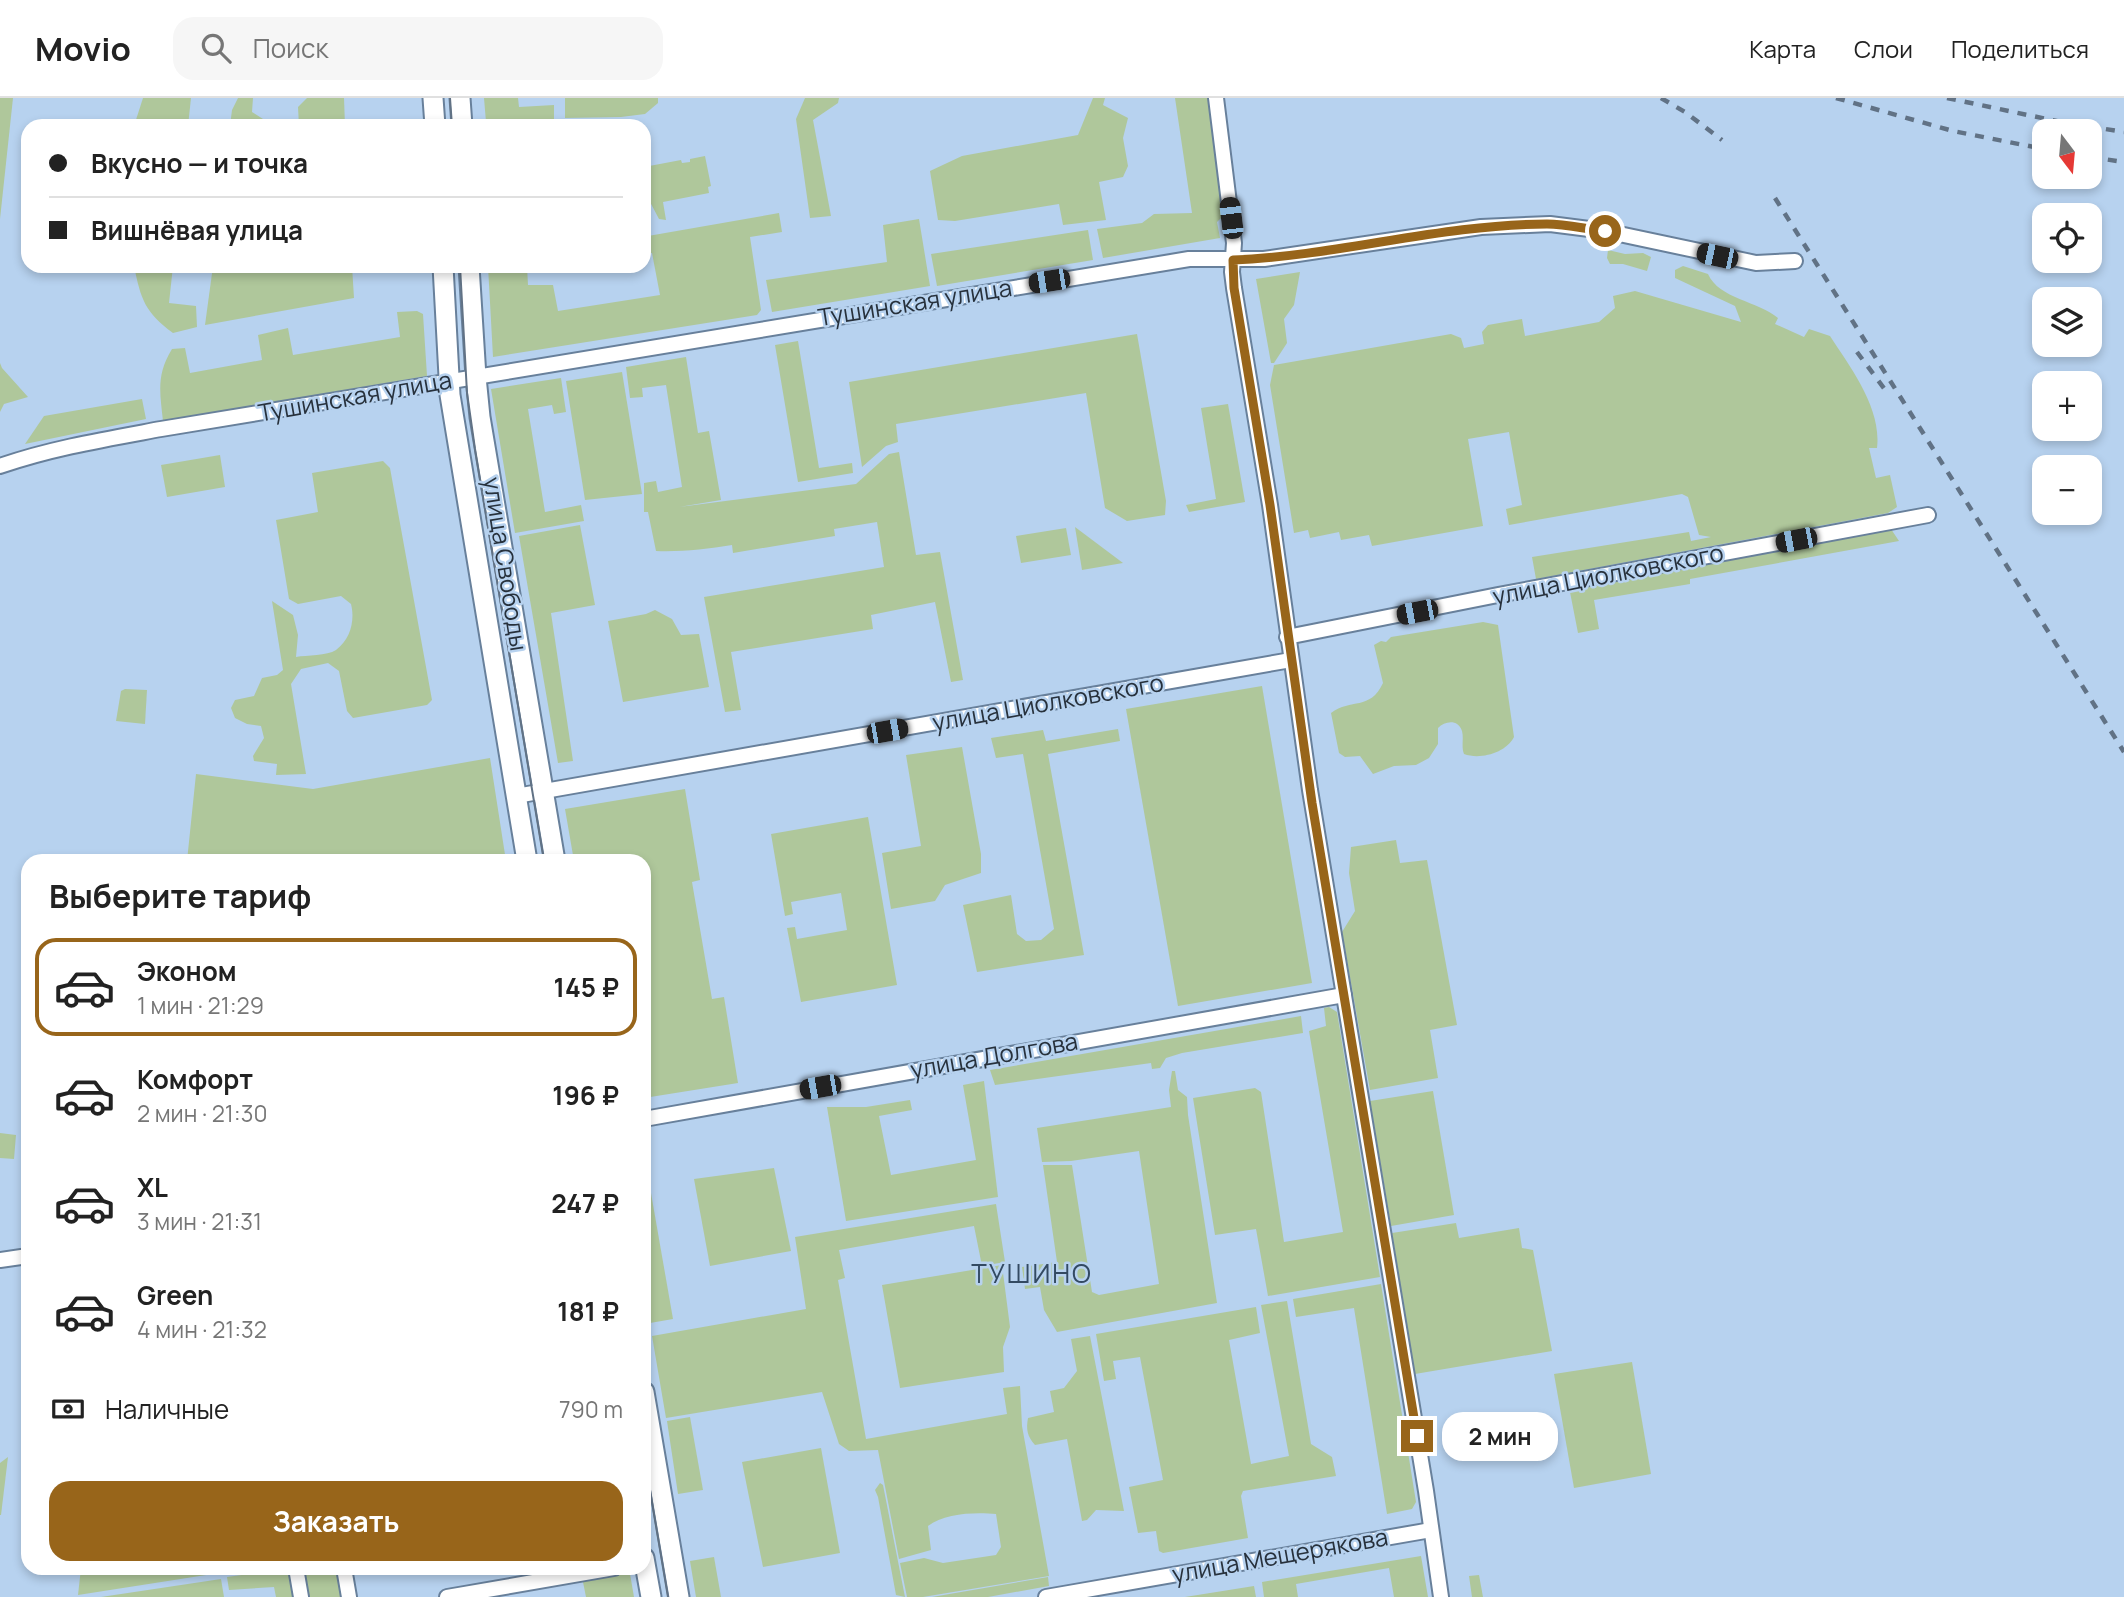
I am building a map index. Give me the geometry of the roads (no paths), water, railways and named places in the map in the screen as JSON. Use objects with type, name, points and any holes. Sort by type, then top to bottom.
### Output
[{"type":"main road","points":[[433,98],[434,119]]},
{"type":"main road","points":[[460,98],[461,119]]},
{"type":"main road","name":"улица Свободы","points":[[443,273],[449,380],[526,854]]},
{"type":"main road","name":"улица Свободы","points":[[469,273],[476,377],[483,430],[554,854]]},
{"type":"main road","points":[[651,1433],[679,1597]]},
{"type":"main road","points":[[647,1575],[651,1597]]},
{"type":"street","points":[[1216,98],[1234,243],[1234,288],[1270,505],[1287,637],[1441,1597]]},
{"type":"street","name":"Тушинская улица","points":[[0,467],[21,459],[91,442],[161,429],[1176,261],[1216,258],[1233,260],[1323,251],[1482,227],[1550,224],[1618,233],[1756,263],[1795,261]]},
{"type":"street","name":"улица Циолковского","points":[[1287,637],[1928,515]]},
{"type":"street","name":"улица Циолковского","points":[[516,796],[1291,660]]},
{"type":"street","name":"улица Долгова","points":[[651,1118],[1344,995]]},
{"type":"street","points":[[0,1260],[21,1257]]},
{"type":"street","name":"улица Мещерякова","points":[[1046,1597],[1431,1530]]},
{"type":"street","points":[[297,1575],[302,1597]]},
{"type":"street","points":[[345,1575],[349,1597]]},
{"type":"street","points":[[447,1597],[574,1575]]},
{"type":"tram line","points":[[450,98],[452,119]]},
{"type":"tram line","points":[[460,273],[467,393],[543,854]]},
{"type":"tram line","points":[[651,1496],[668,1597]]},
{"type":"railway","points":[[1661,98],[1722,140]]},
{"type":"railway","points":[[1836,98],[1953,131],[2032,147]]},
{"type":"railway","points":[[1947,98],[2124,132]]},
{"type":"railway","points":[[2102,159],[2124,162]]},
{"type":"railway","points":[[1775,198],[2124,752]]},
{"type":"railway","points":[[1857,352],[1889,395]]},
{"type":"district","name":"ТУШИНО","points":[[1032,1274]]}]
